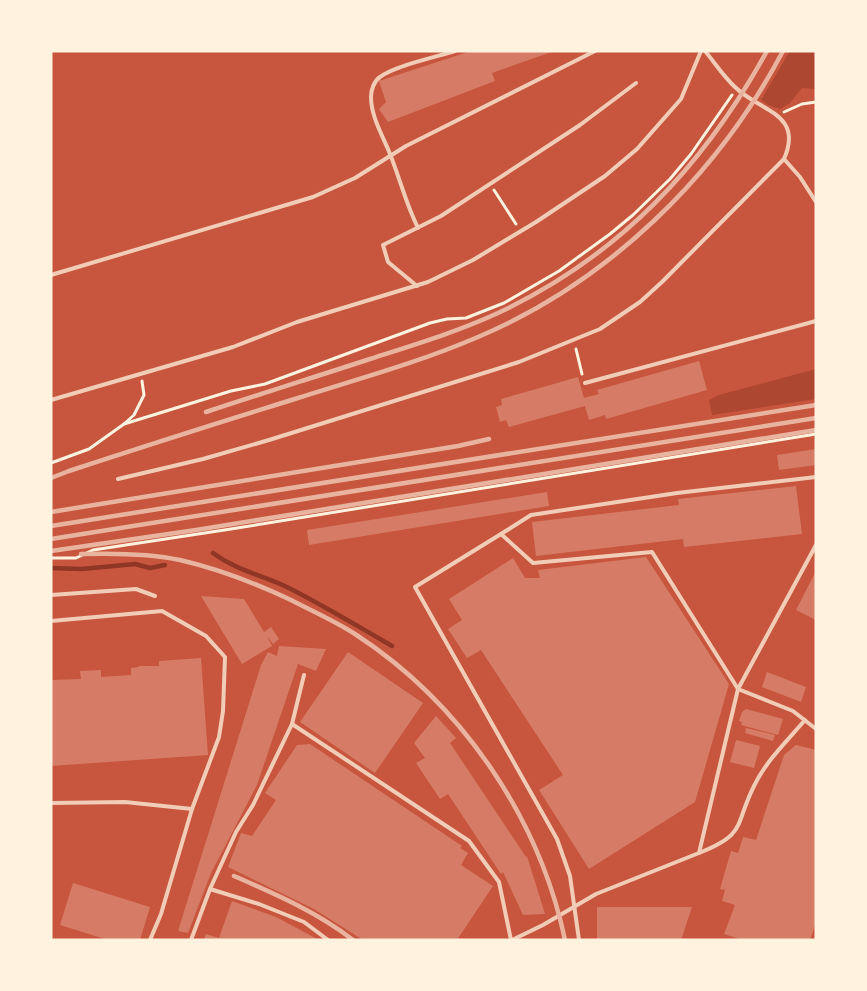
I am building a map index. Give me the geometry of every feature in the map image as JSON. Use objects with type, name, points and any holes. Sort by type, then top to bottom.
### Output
[{"type":"lane","points":[[418,228],[372,109],[371,95],[374,84],[380,76],[455,51]]},
{"type":"lane","points":[[51,275],[314,197],[355,178],[406,146],[595,51]]},
{"type":"lane","points":[[51,400],[234,346],[297,322],[417,286],[473,260],[605,176],[637,149],[681,99],[703,51],[735,88],[783,121],[789,135],[789,146],[784,159],[640,302],[600,329],[519,362],[269,440],[203,459],[118,479]]},
{"type":"lane","points":[[417,286],[388,262],[383,245],[441,216],[580,125],[636,83]]},
{"type":"lane","points":[[784,159],[800,177],[816,202]]},
{"type":"lane","points":[[585,383],[816,321]]},
{"type":"lane","points":[[579,940],[570,876],[557,839],[416,587],[531,515],[816,477]]},
{"type":"lane","points":[[501,534],[533,563],[652,552],[738,689],[793,711],[816,729]]},
{"type":"lane","points":[[699,853],[738,689],[816,545]]},
{"type":"lane","points":[[51,595],[136,589],[155,596]]},
{"type":"lane","points":[[51,621],[162,611],[206,636],[225,657],[223,711],[219,737],[192,809],[150,940]]},
{"type":"lane","points":[[191,940],[210,889],[236,832],[253,805],[292,724],[304,675]]},
{"type":"lane","points":[[292,724],[469,841],[499,882],[512,940],[596,894],[721,844],[734,835],[754,786],[771,758],[805,720]]},
{"type":"lane","points":[[51,803],[125,802],[192,809]]},
{"type":"lane","points":[[210,889],[259,904],[304,922],[328,940]]},
{"type":"path","points":[[124,424],[231,391],[265,384],[430,323],[466,318],[504,303],[574,261],[633,215],[691,154],[725,107],[735,88]]},
{"type":"path","points":[[776,115],[802,104],[816,102]]},
{"type":"path","points":[[490,184],[521,231]]},
{"type":"path","points":[[573,340],[585,383]]},
{"type":"path","points":[[51,463],[90,449],[134,415],[144,395],[140,374]]},
{"type":"path","points":[[51,558],[76,558],[93,550],[816,434]]},
{"type":"shaded area","points":[[790,51],[816,51],[816,89],[802,88],[790,103],[780,109],[761,100]]},
{"type":"shaded area","points":[[816,369],[816,399],[712,415],[709,400],[719,395]]},
{"type":"building","points":[[471,51],[554,51],[492,73],[495,81],[388,122],[379,109],[386,102],[379,81]]},
{"type":"building","points":[[699,361],[707,390],[606,419],[605,415],[589,420],[585,406],[509,427],[506,420],[500,422],[496,407],[502,405],[501,399],[578,377],[584,398],[599,394],[597,390]]},
{"type":"building","points":[[816,449],[816,465],[779,470],[777,455]]},
{"type":"building","points":[[796,486],[802,534],[684,547],[683,539],[536,556],[532,522],[679,505],[678,499]]},
{"type":"building","points":[[547,492],[549,506],[309,545],[307,530]]},
{"type":"building","points":[[646,557],[729,684],[695,802],[589,869],[539,790],[563,775],[481,650],[467,658],[448,629],[462,620],[449,599],[513,558],[525,578],[540,578],[538,570]]},
{"type":"building","points":[[816,571],[816,620],[796,610]]},
{"type":"building","points":[[201,596],[244,599],[264,632],[271,627],[279,639],[273,644],[267,636],[272,646],[242,664]]},
{"type":"building","points":[[279,646],[326,649],[316,671],[298,664],[257,785],[211,873],[188,933],[178,931],[261,665],[268,652],[277,656]]},
{"type":"building","points":[[348,652],[423,703],[375,773],[300,722]]},
{"type":"building","points":[[201,658],[208,755],[51,766],[51,680],[81,679],[80,671],[101,670],[101,677],[131,675],[131,668],[159,666],[159,661]]},
{"type":"building","points":[[767,672],[806,687],[801,702],[762,687]]},
{"type":"building","points":[[746,709],[783,719],[778,735],[741,725],[742,722],[739,721],[742,712]]},
{"type":"building","points":[[436,716],[456,738],[450,743],[527,856],[545,914],[523,915],[503,872],[501,874],[448,794],[440,799],[416,763],[425,758],[414,743]]},
{"type":"building","points":[[746,728],[775,735],[773,741],[745,733]]},
{"type":"building","points":[[736,740],[760,746],[754,768],[730,762]]},
{"type":"building","points":[[310,744],[462,846],[460,848],[468,853],[461,865],[493,886],[457,940],[363,940],[314,909],[228,867],[241,833],[252,836],[276,800],[265,793],[297,745]]},
{"type":"building","points":[[796,745],[816,750],[816,922],[810,940],[742,940],[724,934],[735,905],[722,901],[725,890],[720,889],[731,851],[738,853],[743,837],[756,840],[784,755]]},
{"type":"building","points":[[73,883],[150,907],[140,940],[108,940],[60,925]]},
{"type":"building","points":[[232,901],[276,917],[319,940],[204,940],[206,934],[219,938]]},
{"type":"building","points":[[597,907],[692,907],[681,940],[597,940]]},
{"type":"waterway","points":[[213,553],[231,564],[289,588],[392,646]]},
{"type":"waterway","points":[[51,568],[82,569],[135,564],[150,568],[165,565]]},
{"type":"railway","points":[[206,412],[467,326],[542,290],[619,236],[654,204],[686,170],[715,133],[767,51]]},
{"type":"railway","points":[[51,478],[411,362],[478,337],[526,314],[571,287],[614,255],[692,182],[726,141],[756,97],[783,51]]},
{"type":"railway","points":[[51,526],[816,405]]},
{"type":"railway","points":[[51,539],[816,418]]},
{"type":"railway","points":[[51,551],[196,530],[816,430]]},
{"type":"railway","points":[[51,512],[458,446],[489,439]]},
{"type":"railway","points":[[81,554],[156,556],[223,572],[250,582],[331,620],[355,634],[393,662],[429,694],[461,729],[490,767],[515,807],[536,850],[553,894],[565,940]]},
{"type":"railway","points":[[234,876],[310,912],[353,940]]}]
